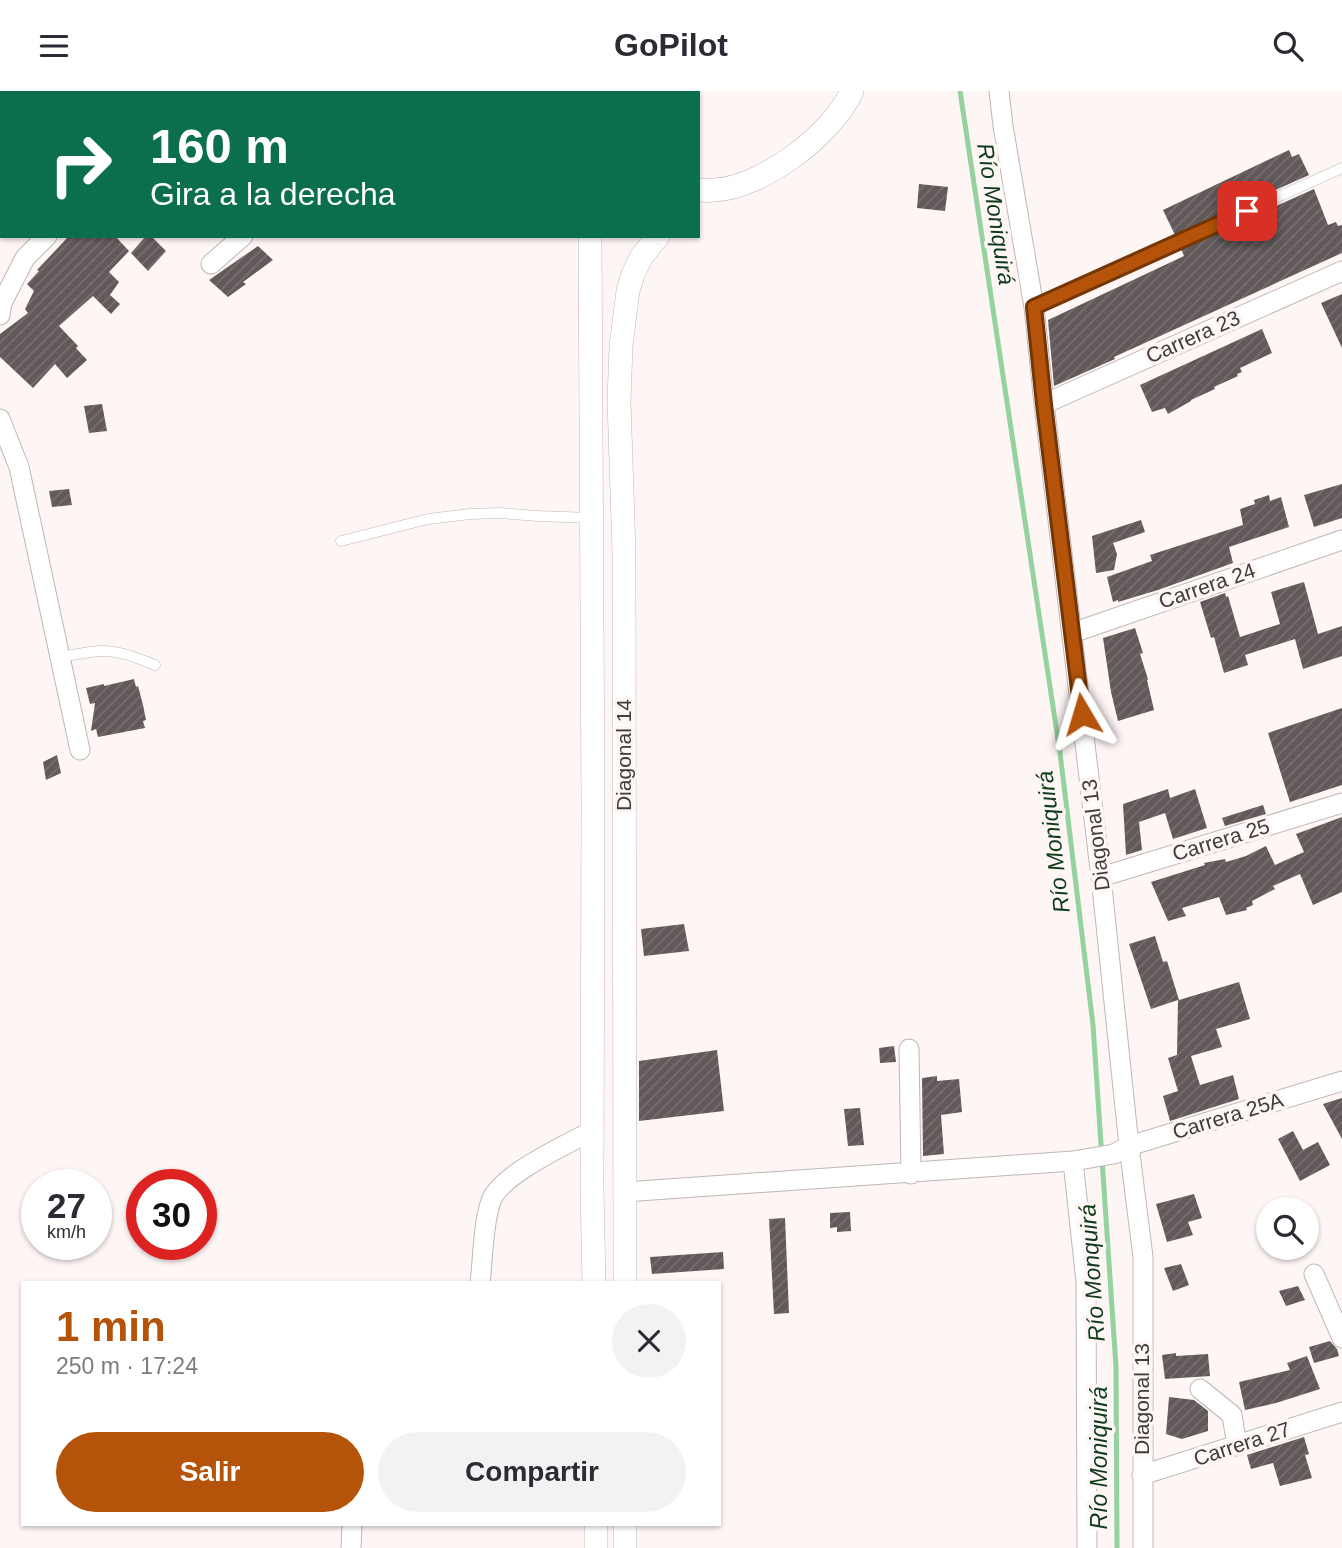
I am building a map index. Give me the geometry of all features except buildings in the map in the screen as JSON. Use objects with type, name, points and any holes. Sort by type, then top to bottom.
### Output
[{"type":"street","name":"Diagonal 13","points":[[983,91],[990,99],[1003,126]]},
{"type":"street","name":"Diagonal 13","points":[[999,91],[1034,307],[1101,877],[1122,1150],[1143,1257],[1143,1548]]},
{"type":"street","points":[[704,195],[762,175],[793,157],[821,133],[853,92]]},
{"type":"street","points":[[1,306],[24,258],[45,238]]},
{"type":"street","points":[[211,264],[241,238]]},
{"type":"street","name":"Diagonal 14","points":[[590,238],[594,1281]]},
{"type":"street","name":"Diagonal 14","points":[[625,1281],[624,551],[619,401],[621,346],[628,292],[642,256],[656,238]]},
{"type":"street","name":"Carrera 23","points":[[1044,404],[1342,271]]},
{"type":"street","points":[[0,419],[19,467],[80,750]]},
{"type":"street","name":"Carrera 24","points":[[1072,632],[1342,540]]},
{"type":"street","name":"Carrera 25","points":[[1101,877],[1342,803]]},
{"type":"street","points":[[909,1049],[911,1174]]},
{"type":"street","name":"Carrera 25A","points":[[624,1192],[1081,1160],[1122,1150],[1342,1081]]},
{"type":"street","points":[[480,1281],[491,1199],[519,1171],[592,1131]]},
{"type":"street","points":[[1081,1160],[1086,1282],[1087,1548]]},
{"type":"street","points":[[1314,1275],[1342,1338]]},
{"type":"street","points":[[1200,1389],[1232,1415],[1237,1446]]},
{"type":"street","name":"Carrera 27","points":[[1142,1475],[1342,1412]]},
{"type":"street","points":[[351,1548],[352,1526]]},
{"type":"street","points":[[596,1526],[596,1548]]},
{"type":"street","points":[[625,1526],[625,1548]]},
{"type":"lane","points":[[1034,307],[1342,168]]},
{"type":"lane","points":[[341,541],[428,519],[470,514],[592,518]]},
{"type":"lane","points":[[60,657],[100,651],[114,652],[155,665]]},
{"type":"waterway","name":"Río Moniquirá","points":[[960,91],[1060,753],[1093,1025],[1116,1367],[1117,1548]]},
{"type":"route","points":[[1082,714],[1034,307],[1247,211]]},
{"type":"water label","name":"Río Monquirá","points":[[1092,1273]]}]
